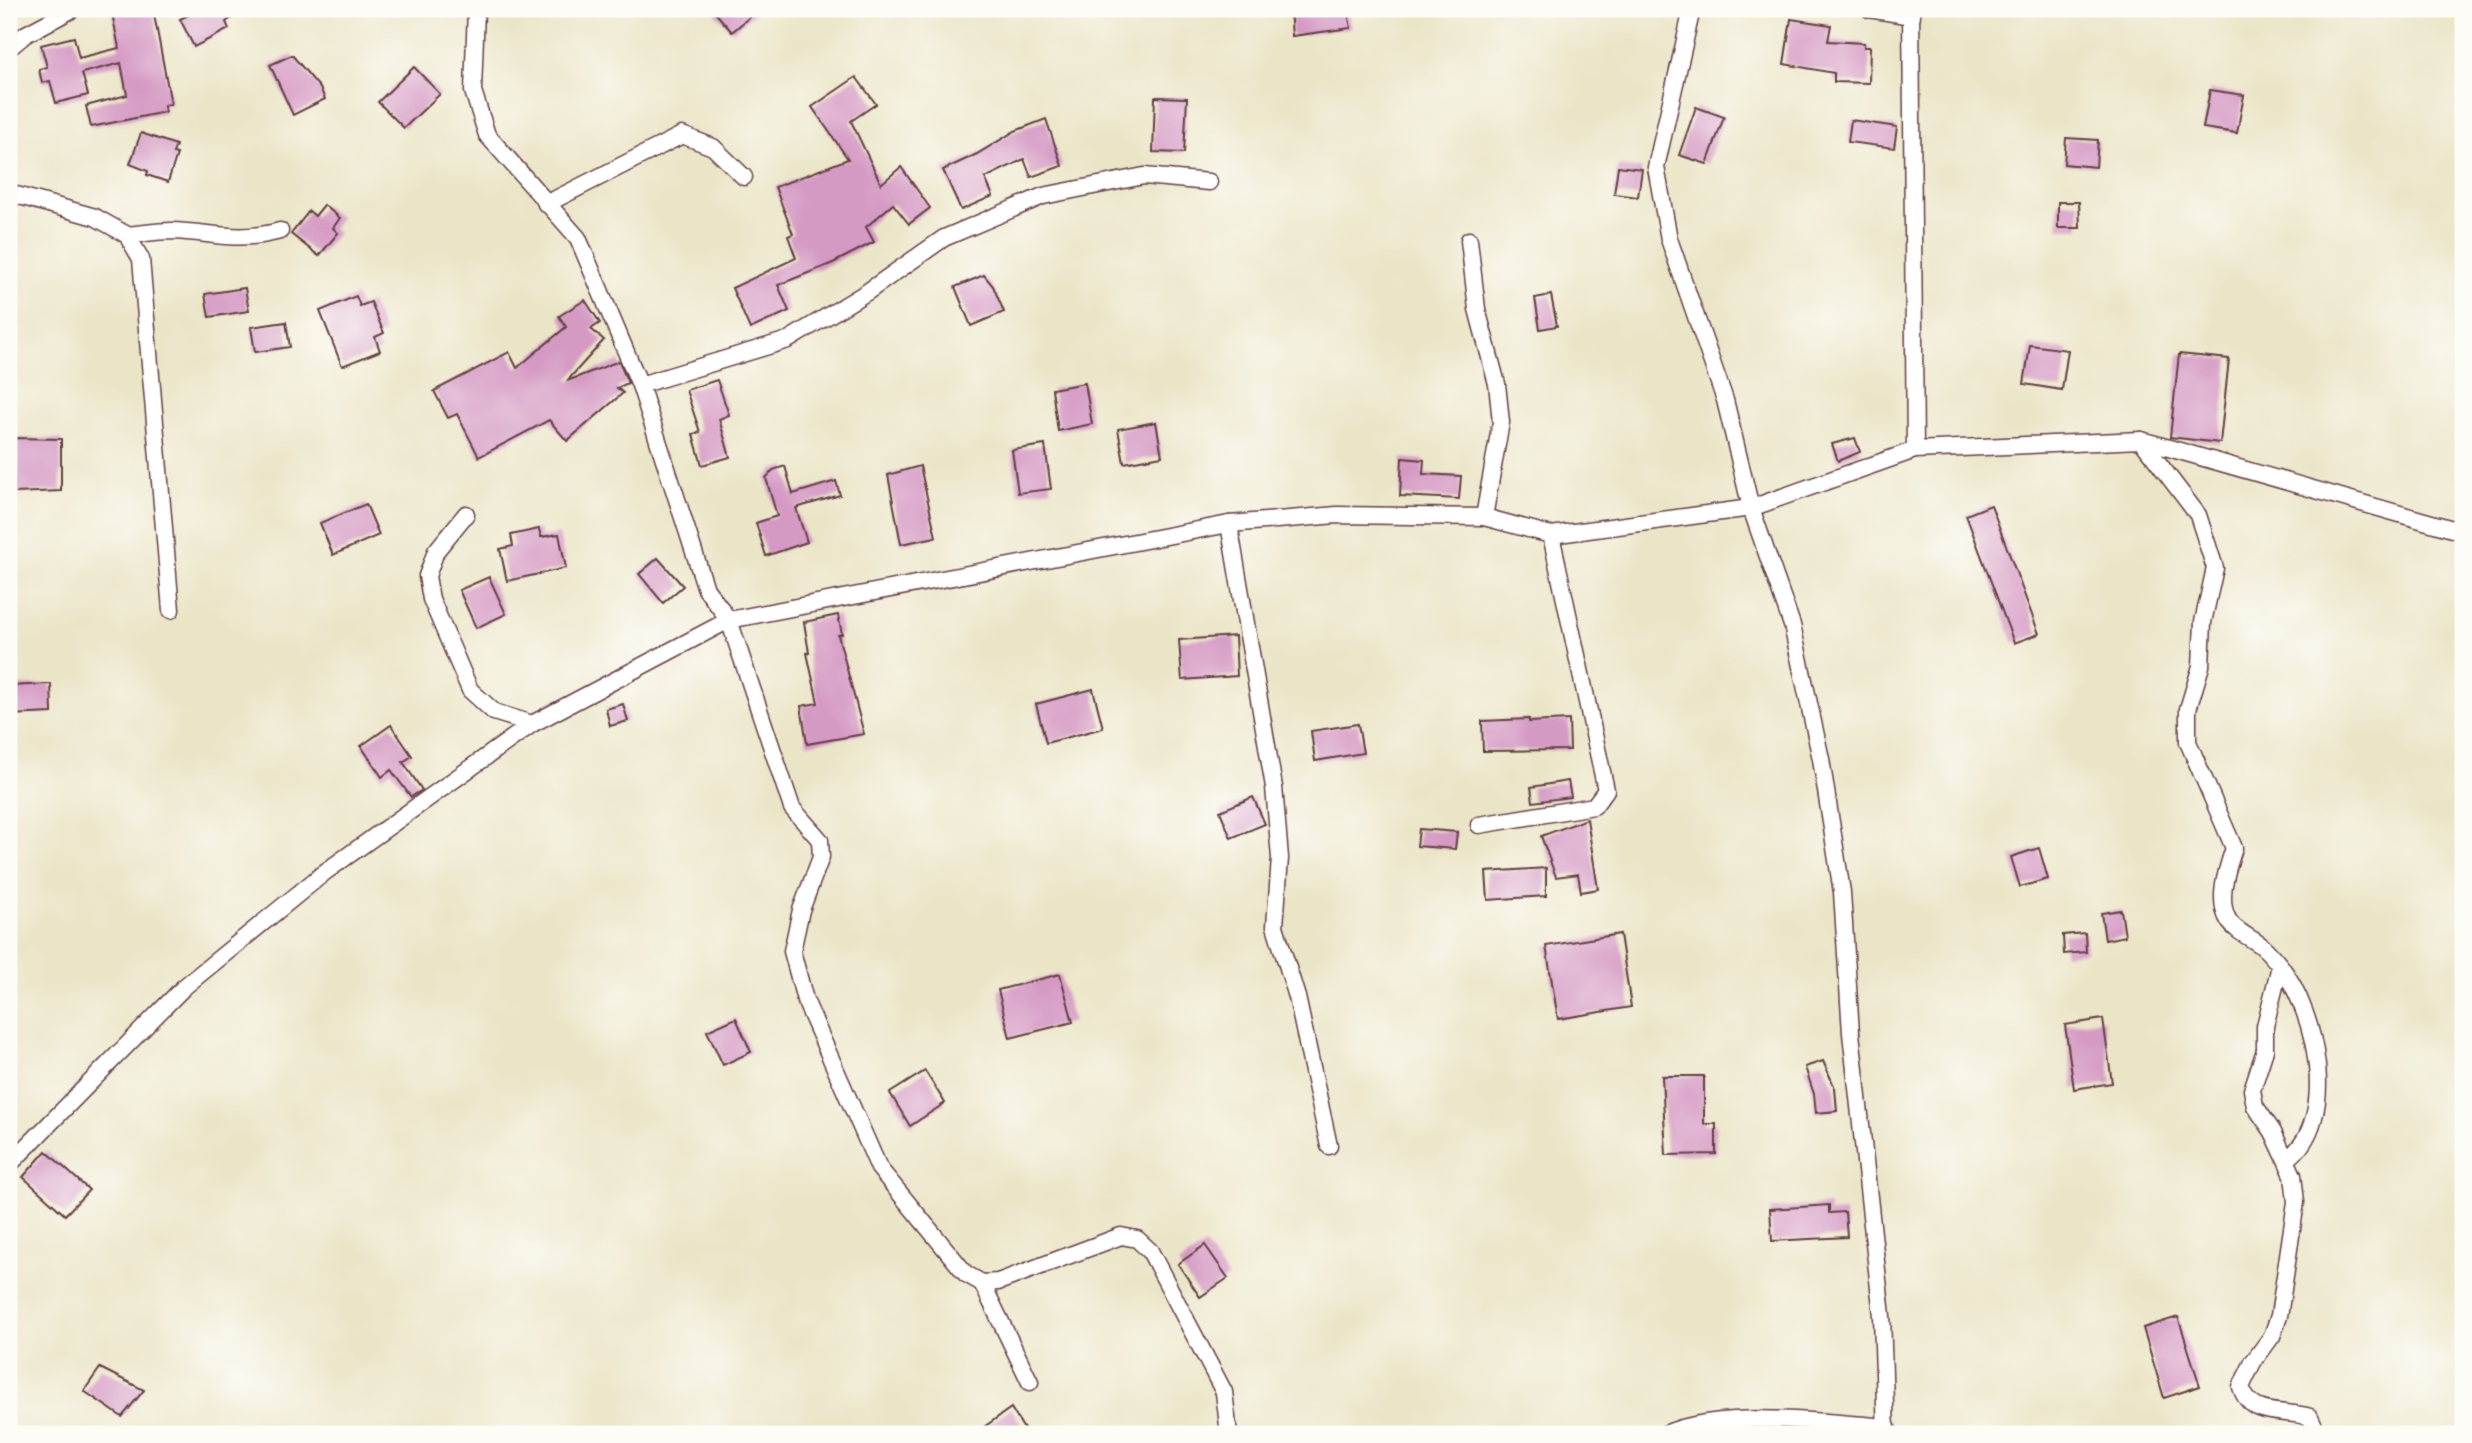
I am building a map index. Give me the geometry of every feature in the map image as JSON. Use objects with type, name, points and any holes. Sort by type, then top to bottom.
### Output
[{"type":"street","points":[[9,48],[26,34],[73,9]]},
{"type":"street","points":[[476,9],[473,91],[488,135],[578,238],[640,385],[706,589],[729,620],[792,808],[820,840],[821,857],[801,910],[792,951],[805,1000],[879,1168],[966,1274],[982,1283],[998,1282],[1121,1236],[1137,1239],[1150,1251],[1224,1392],[1229,1434]]},
{"type":"street","points":[[1665,1434],[1681,1427],[1776,1419],[1886,1431],[1882,1315],[1851,1033],[1842,892],[1821,759],[1792,625],[1751,508],[1725,400],[1669,239],[1656,167],[1692,9]]},
{"type":"street","points":[[1869,9],[1912,13],[1916,450]]},
{"type":"street","points":[[546,204],[682,135],[713,147],[744,177]]},
{"type":"street","points":[[640,385],[788,340],[867,292],[944,238],[1043,196],[1144,176],[1209,182]]},
{"type":"street","points":[[9,193],[95,217],[127,235],[141,259],[171,610]]},
{"type":"street","points":[[127,235],[172,232],[218,238],[255,238],[280,231]]},
{"type":"street","points":[[1469,240],[1477,309],[1497,384],[1501,422],[1483,517]]},
{"type":"street","points":[[2141,440],[2198,515],[2214,568],[2203,622],[2201,666],[2188,709],[2188,743],[2234,848],[2226,874],[2223,903],[2230,922],[2266,949],[2280,966],[2302,1002],[2314,1039],[2317,1094],[2303,1147],[2287,1159]]},
{"type":"street","points":[[9,1165],[184,987],[325,872],[532,724],[729,620],[1229,524],[1337,515],[1483,517],[1551,535],[1751,508],[1916,450],[2141,440],[2463,532]]},
{"type":"street","points":[[466,514],[436,551],[427,576],[431,599],[470,690],[494,712],[532,724]]},
{"type":"street","points":[[1229,524],[1274,787],[1280,858],[1275,926],[1297,997],[1329,1146]]},
{"type":"street","points":[[1479,825],[1594,806],[1606,790],[1551,535]]},
{"type":"street","points":[[2280,966],[2265,1026],[2265,1050],[2252,1090],[2255,1105],[2287,1159],[2293,1175],[2296,1202],[2279,1316],[2272,1336],[2253,1362],[2241,1387],[2244,1398],[2254,1408],[2310,1417],[2318,1434]]},
{"type":"street","points":[[982,1283],[1030,1382]]},
{"type":"building","points":[[129,9],[153,9],[171,104],[164,105],[165,112],[91,127],[86,106],[127,95],[121,63],[82,73],[88,95],[56,103],[50,81],[42,83],[39,69],[47,67],[41,45],[74,37],[79,58],[119,48],[112,13]]},
{"type":"building","points":[[201,9],[243,9],[226,22],[229,29],[194,47],[180,19]]},
{"type":"building","points":[[712,9],[759,9],[732,32]]},
{"type":"building","points":[[1290,9],[1347,9],[1351,28],[1292,36]]},
{"type":"building","points":[[1791,19],[1831,25],[1828,41],[1864,43],[1864,47],[1870,47],[1869,83],[1834,82],[1834,73],[1784,64]]},
{"type":"building","points":[[292,55],[320,88],[325,99],[293,115],[270,65]]},
{"type":"building","points":[[414,67],[440,94],[404,128],[378,102]]},
{"type":"building","points":[[856,77],[876,104],[851,121],[881,184],[901,167],[930,208],[909,224],[893,204],[866,227],[874,242],[833,263],[778,285],[789,311],[750,329],[732,288],[796,258],[788,236],[793,234],[775,187],[848,159],[812,107]]},
{"type":"building","points":[[2210,90],[2244,95],[2237,133],[2203,128]]},
{"type":"building","points":[[1155,97],[1187,98],[1184,153],[1153,152]]},
{"type":"building","points":[[1696,107],[1724,117],[1707,164],[1679,155]]},
{"type":"building","points":[[1046,119],[1062,166],[1031,177],[1024,159],[985,178],[993,196],[961,210],[943,170],[977,154],[1015,131]]},
{"type":"building","points":[[1851,120],[1897,127],[1894,148],[1848,142]]},
{"type":"building","points":[[141,133],[176,145],[173,153],[177,154],[168,182],[147,175],[148,171],[130,164]]},
{"type":"building","points":[[2066,138],[2098,140],[2096,167],[2064,164]]},
{"type":"building","points":[[1618,166],[1642,169],[1638,197],[1614,194]]},
{"type":"building","points":[[2058,202],[2079,202],[2080,228],[2058,228]]},
{"type":"building","points":[[324,205],[340,218],[333,228],[338,233],[319,256],[291,234],[309,211],[315,216]]},
{"type":"building","points":[[984,275],[993,286],[1004,312],[971,326],[955,287]]},
{"type":"building","points":[[245,288],[249,311],[209,317],[205,294]]},
{"type":"building","points":[[1551,295],[1557,326],[1540,329],[1535,298]]},
{"type":"building","points":[[356,296],[360,306],[371,302],[384,333],[375,337],[380,351],[342,366],[320,311]]},
{"type":"building","points":[[585,300],[600,323],[591,329],[604,340],[567,381],[619,361],[628,383],[617,388],[623,393],[567,441],[549,420],[479,457],[457,414],[448,418],[434,391],[509,352],[517,368],[566,327],[559,316]]},
{"type":"building","points":[[286,322],[290,347],[255,352],[251,327]]},
{"type":"building","points":[[2030,345],[2068,350],[2062,390],[2024,384]]},
{"type":"building","points":[[2179,354],[2229,359],[2220,443],[2170,437]]},
{"type":"building","points":[[717,380],[729,415],[719,419],[730,457],[702,465],[693,434],[700,432],[686,390]]},
{"type":"building","points":[[1085,383],[1092,424],[1058,431],[1052,389]]},
{"type":"building","points":[[1156,422],[1162,456],[1124,463],[1118,429]]},
{"type":"building","points":[[13,438],[61,439],[61,491],[14,493]]},
{"type":"building","points":[[1855,438],[1860,452],[1838,461],[1832,444]]},
{"type":"building","points":[[1045,445],[1051,489],[1018,493],[1012,450]]},
{"type":"building","points":[[1402,458],[1424,460],[1423,474],[1461,476],[1459,499],[1400,496]]},
{"type":"building","points":[[785,466],[793,494],[836,481],[840,495],[796,508],[807,542],[766,556],[756,523],[777,516],[766,478],[773,470]]},
{"type":"building","points":[[920,466],[936,537],[901,544],[888,475]]},
{"type":"building","points":[[366,504],[379,535],[333,555],[320,523]]},
{"type":"building","points":[[1991,505],[2039,634],[2014,643],[1966,515]]},
{"type":"building","points":[[539,529],[541,537],[559,534],[566,568],[507,581],[500,549],[513,546],[511,535]]},
{"type":"building","points":[[658,558],[683,586],[663,603],[639,574]]},
{"type":"building","points":[[489,577],[506,614],[476,628],[459,590]]},
{"type":"building","points":[[838,615],[842,634],[838,635],[864,734],[807,744],[801,706],[818,703],[807,653],[804,622]]},
{"type":"building","points":[[1235,636],[1237,676],[1182,680],[1179,640]]},
{"type":"building","points":[[51,684],[52,713],[9,715],[9,686]]},
{"type":"building","points":[[1093,689],[1103,728],[1046,743],[1036,704]]},
{"type":"building","points":[[623,704],[628,721],[610,726],[606,709]]},
{"type":"building","points":[[1529,719],[1529,722],[1569,720],[1570,750],[1483,751],[1482,721]]},
{"type":"building","points":[[1358,724],[1363,753],[1315,761],[1311,731]]},
{"type":"building","points":[[391,725],[412,756],[403,762],[422,790],[411,797],[391,770],[382,777],[361,746]]},
{"type":"building","points":[[1568,781],[1571,797],[1533,802],[1531,787]]},
{"type":"building","points":[[1253,797],[1265,824],[1231,838],[1220,811]]},
{"type":"building","points":[[1587,819],[1598,889],[1581,892],[1578,874],[1556,877],[1541,836]]},
{"type":"building","points":[[1419,829],[1457,832],[1455,849],[1417,846]]},
{"type":"building","points":[[2039,848],[2048,879],[2020,887],[2011,857]]},
{"type":"building","points":[[1546,868],[1546,896],[1488,900],[1486,872]]},
{"type":"building","points":[[2121,910],[2125,936],[2105,940],[2101,913]]},
{"type":"building","points":[[2085,933],[2086,952],[2064,954],[2063,935]]},
{"type":"building","points":[[1620,934],[1631,1007],[1558,1019],[1546,946]]},
{"type":"building","points":[[1060,974],[1073,1022],[1010,1038],[998,990]]},
{"type":"building","points":[[736,1018],[751,1052],[723,1065],[707,1031]]},
{"type":"building","points":[[2103,1019],[2112,1083],[2074,1089],[2065,1025]]},
{"type":"building","points":[[1823,1061],[1835,1088],[1837,1111],[1816,1113],[1814,1094],[1805,1067]]},
{"type":"building","points":[[925,1071],[945,1103],[910,1126],[890,1093]]},
{"type":"building","points":[[1662,1076],[1704,1076],[1704,1124],[1716,1124],[1716,1154],[1666,1155]]},
{"type":"building","points":[[46,1151],[89,1190],[65,1215],[23,1177]]},
{"type":"building","points":[[1829,1205],[1829,1213],[1845,1212],[1847,1237],[1772,1241],[1770,1209]]},
{"type":"building","points":[[1205,1245],[1228,1278],[1200,1297],[1178,1264]]},
{"type":"building","points":[[2178,1317],[2200,1386],[2164,1398],[2143,1328]]},
{"type":"building","points":[[100,1368],[144,1390],[122,1417],[84,1391]]},
{"type":"building","points":[[1011,1408],[1027,1434],[974,1434]]}]
